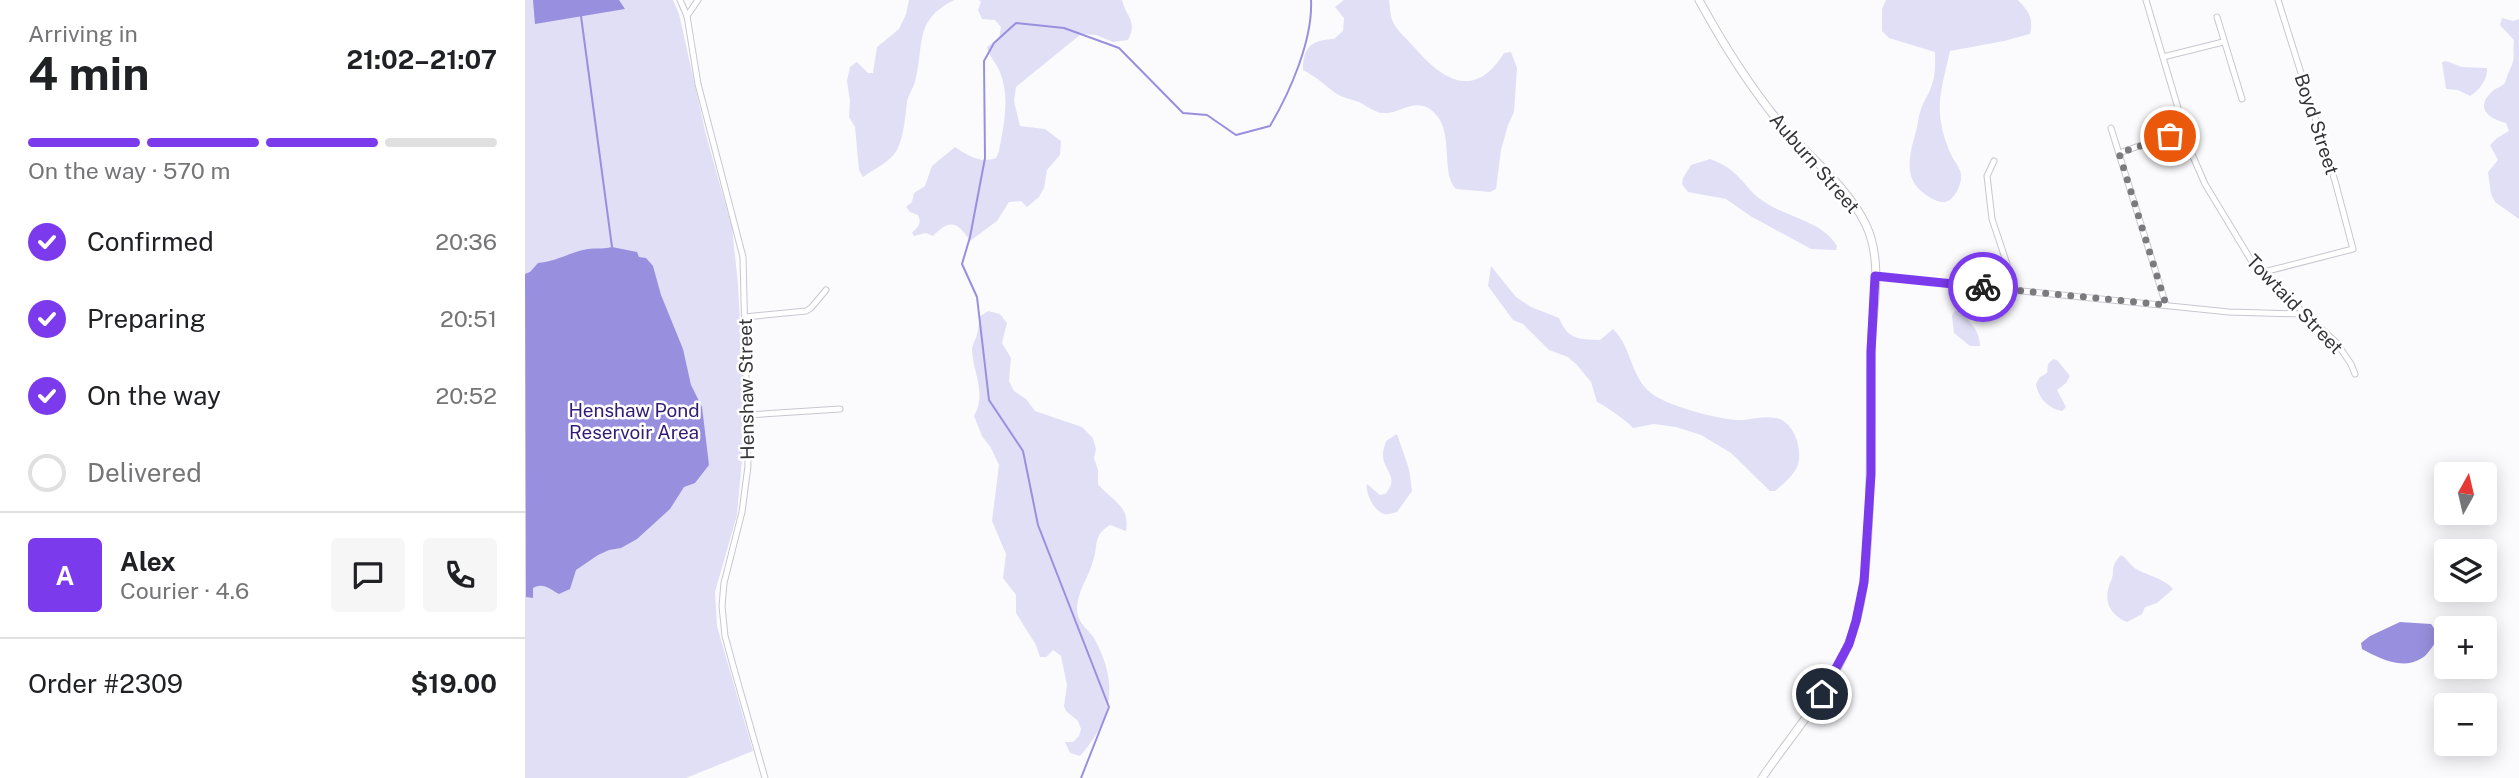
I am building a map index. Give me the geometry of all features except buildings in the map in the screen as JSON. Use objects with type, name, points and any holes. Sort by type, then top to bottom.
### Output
[{"type":"street","name":"Henshaw Street","points":[[680,0],[687,16],[698,84],[738,235],[745,280],[746,490],[724,583],[723,620],[734,670],[765,778]]},
{"type":"street","points":[[687,16],[698,0]]},
{"type":"street","name":"Auburn Street","points":[[1699,0],[1771,112],[1836,183],[1867,225],[1874,253],[1871,488],[1864,582],[1856,621],[1849,644],[1822,694],[1762,778]]},
{"type":"street","name":"Towtaid Street","points":[[2146,0],[2193,157],[2205,184],[2260,273],[2302,314],[2336,342],[2355,374]]},
{"type":"street","name":"Boyd Street","points":[[2260,273],[2353,249],[2335,181],[2278,0]]},
{"type":"street","points":[[2217,17],[2242,99]]},
{"type":"street","points":[[2163,57],[2223,42]]},
{"type":"street","points":[[2111,128],[2166,305]]},
{"type":"street","points":[[2119,153],[2185,130]]},
{"type":"street","points":[[1994,161],[1987,176],[1992,219],[2007,264],[2004,289]]},
{"type":"street","points":[[1875,276],[2229,312],[2302,314]]},
{"type":"street","points":[[745,317],[806,311],[811,309],[826,290]]},
{"type":"street","points":[[747,415],[840,409]]},
{"type":"green space","name":"Henshaw Pond Reservoir Area","points":[[525,0],[673,0],[679,14],[706,135],[732,228],[743,382],[742,459],[737,515],[715,592],[717,626],[753,751],[686,778],[525,778]]},
{"type":"green space","points":[[909,0],[954,0],[932,16],[926,25],[915,82],[908,99],[903,133],[897,150],[886,162],[863,177],[859,170],[855,127],[849,117],[847,81],[850,67],[857,62],[868,73],[873,73],[877,47],[899,29]]},
{"type":"green space","points":[[979,0],[1122,0],[1132,23],[1131,34],[1128,40],[1113,42],[1096,35],[1081,34],[1016,87],[1014,101],[1020,126],[1045,129],[1061,141],[1060,155],[1047,170],[1044,188],[1039,197],[1027,207],[1021,201],[1009,202],[997,221],[970,241],[958,226],[953,225],[944,227],[933,236],[926,233],[914,236],[912,233],[920,221],[918,215],[906,207],[912,202],[914,193],[925,186],[932,166],[955,147],[969,156],[985,160],[996,158],[999,151],[1005,91],[1000,72],[987,47],[999,38],[1001,27],[995,20],[982,19],[978,10],[981,2]]},
{"type":"green space","points":[[1344,0],[1389,0],[1392,20],[1399,32],[1436,69],[1459,80],[1470,81],[1482,77],[1504,53],[1511,52],[1517,68],[1514,112],[1501,150],[1496,189],[1490,192],[1456,189],[1449,174],[1445,135],[1438,117],[1431,110],[1417,105],[1389,113],[1377,112],[1337,94],[1303,70],[1310,46],[1319,41],[1334,39],[1343,31],[1344,18],[1335,7]]},
{"type":"green space","points":[[1886,0],[2018,0],[2031,19],[2030,34],[1950,51],[1940,100],[1941,123],[1961,177],[1956,192],[1947,201],[1937,201],[1919,189],[1914,182],[1910,166],[1920,112],[1933,80],[1935,52],[1889,38],[1882,31],[1882,9]]},
{"type":"green space","points":[[2502,18],[2513,21],[2519,19],[2519,219],[2495,202],[2488,172],[2498,160],[2490,145],[2509,131],[2506,123],[2488,115],[2484,106],[2489,95],[2505,83],[2514,59],[2514,40],[2500,25]]},
{"type":"green space","points":[[2442,62],[2462,67],[2487,68],[2486,76],[2477,91],[2470,96],[2458,90],[2446,89]]},
{"type":"green space","points":[[1710,159],[1736,174],[1758,198],[1823,231],[1837,246],[1836,250],[1811,249],[1752,217],[1726,199],[1688,192],[1682,184],[1691,165]]},
{"type":"green space","points":[[1491,266],[1516,297],[1531,307],[1559,318],[1566,331],[1575,337],[1600,340],[1613,329],[1620,337],[1641,381],[1655,396],[1685,409],[1711,416],[1743,420],[1772,417],[1782,420],[1792,431],[1798,445],[1799,460],[1795,471],[1775,491],[1770,491],[1731,453],[1701,435],[1654,424],[1633,428],[1597,402],[1591,382],[1577,365],[1568,357],[1549,350],[1523,324],[1513,320],[1488,286]]},
{"type":"green space","points":[[1955,310],[1972,325],[1980,346],[1970,346],[1954,333],[1952,316]]},
{"type":"green space","points":[[988,311],[1000,314],[1007,323],[1002,343],[1011,358],[1009,381],[1014,391],[1026,399],[1035,411],[1082,427],[1093,438],[1098,484],[1118,503],[1127,522],[1126,531],[1110,525],[1098,537],[1093,561],[1077,604],[1079,619],[1094,638],[1102,654],[1109,685],[1106,714],[1100,728],[1080,756],[1070,753],[1065,742],[1073,742],[1081,729],[1078,721],[1064,706],[1067,685],[1061,656],[1053,650],[1046,657],[1040,657],[1036,645],[1016,613],[1016,595],[1003,578],[1006,554],[992,521],[999,465],[974,416],[978,408],[979,392],[972,348],[979,317]]},
{"type":"green space","points":[[2053,359],[2057,360],[2070,376],[2057,390],[2066,407],[2062,411],[2045,402],[2036,384],[2040,377],[2047,373],[2048,364]]},
{"type":"green space","points":[[1397,434],[1409,469],[1412,491],[1397,512],[1385,514],[1371,501],[1367,484],[1380,495],[1385,494],[1389,488],[1391,478],[1383,460],[1383,450],[1386,441]]},
{"type":"green space","points":[[2121,555],[2136,569],[2161,580],[2173,589],[2157,603],[2145,607],[2142,614],[2127,622],[2111,610],[2107,594],[2114,566]]},
{"type":"shaded area","points":[[533,0],[619,0],[625,9],[535,24]]},
{"type":"shaded area","points":[[612,247],[637,252],[639,257],[646,258],[653,266],[661,295],[683,349],[691,385],[702,407],[709,465],[695,483],[684,487],[670,509],[637,539],[621,548],[598,555],[576,570],[570,589],[559,594],[540,586],[533,588],[533,598],[526,597],[525,274],[538,263],[587,249]]},
{"type":"shaded area","points":[[2400,622],[2431,624],[2434,628],[2434,644],[2425,656],[2414,662],[2391,662],[2362,649],[2361,643]]},
{"type":"waterway","points":[[1081,778],[1109,707],[1038,525],[1023,451],[989,400],[977,297],[962,264],[985,158],[984,61],[994,43],[1016,23],[1064,28],[1119,48],[1183,113],[1207,115],[1236,135],[1270,126],[1278,112],[1299,65],[1311,16],[1311,0]]},
{"type":"waterway","points":[[581,16],[612,247]]},
{"type":"way so far","points":[[1983,287],[2166,305],[2119,153],[2170,136]]},
{"type":"route","points":[[1822,694],[1849,644],[1864,582],[1871,474],[1871,352],[1875,276],[1983,287]]}]
